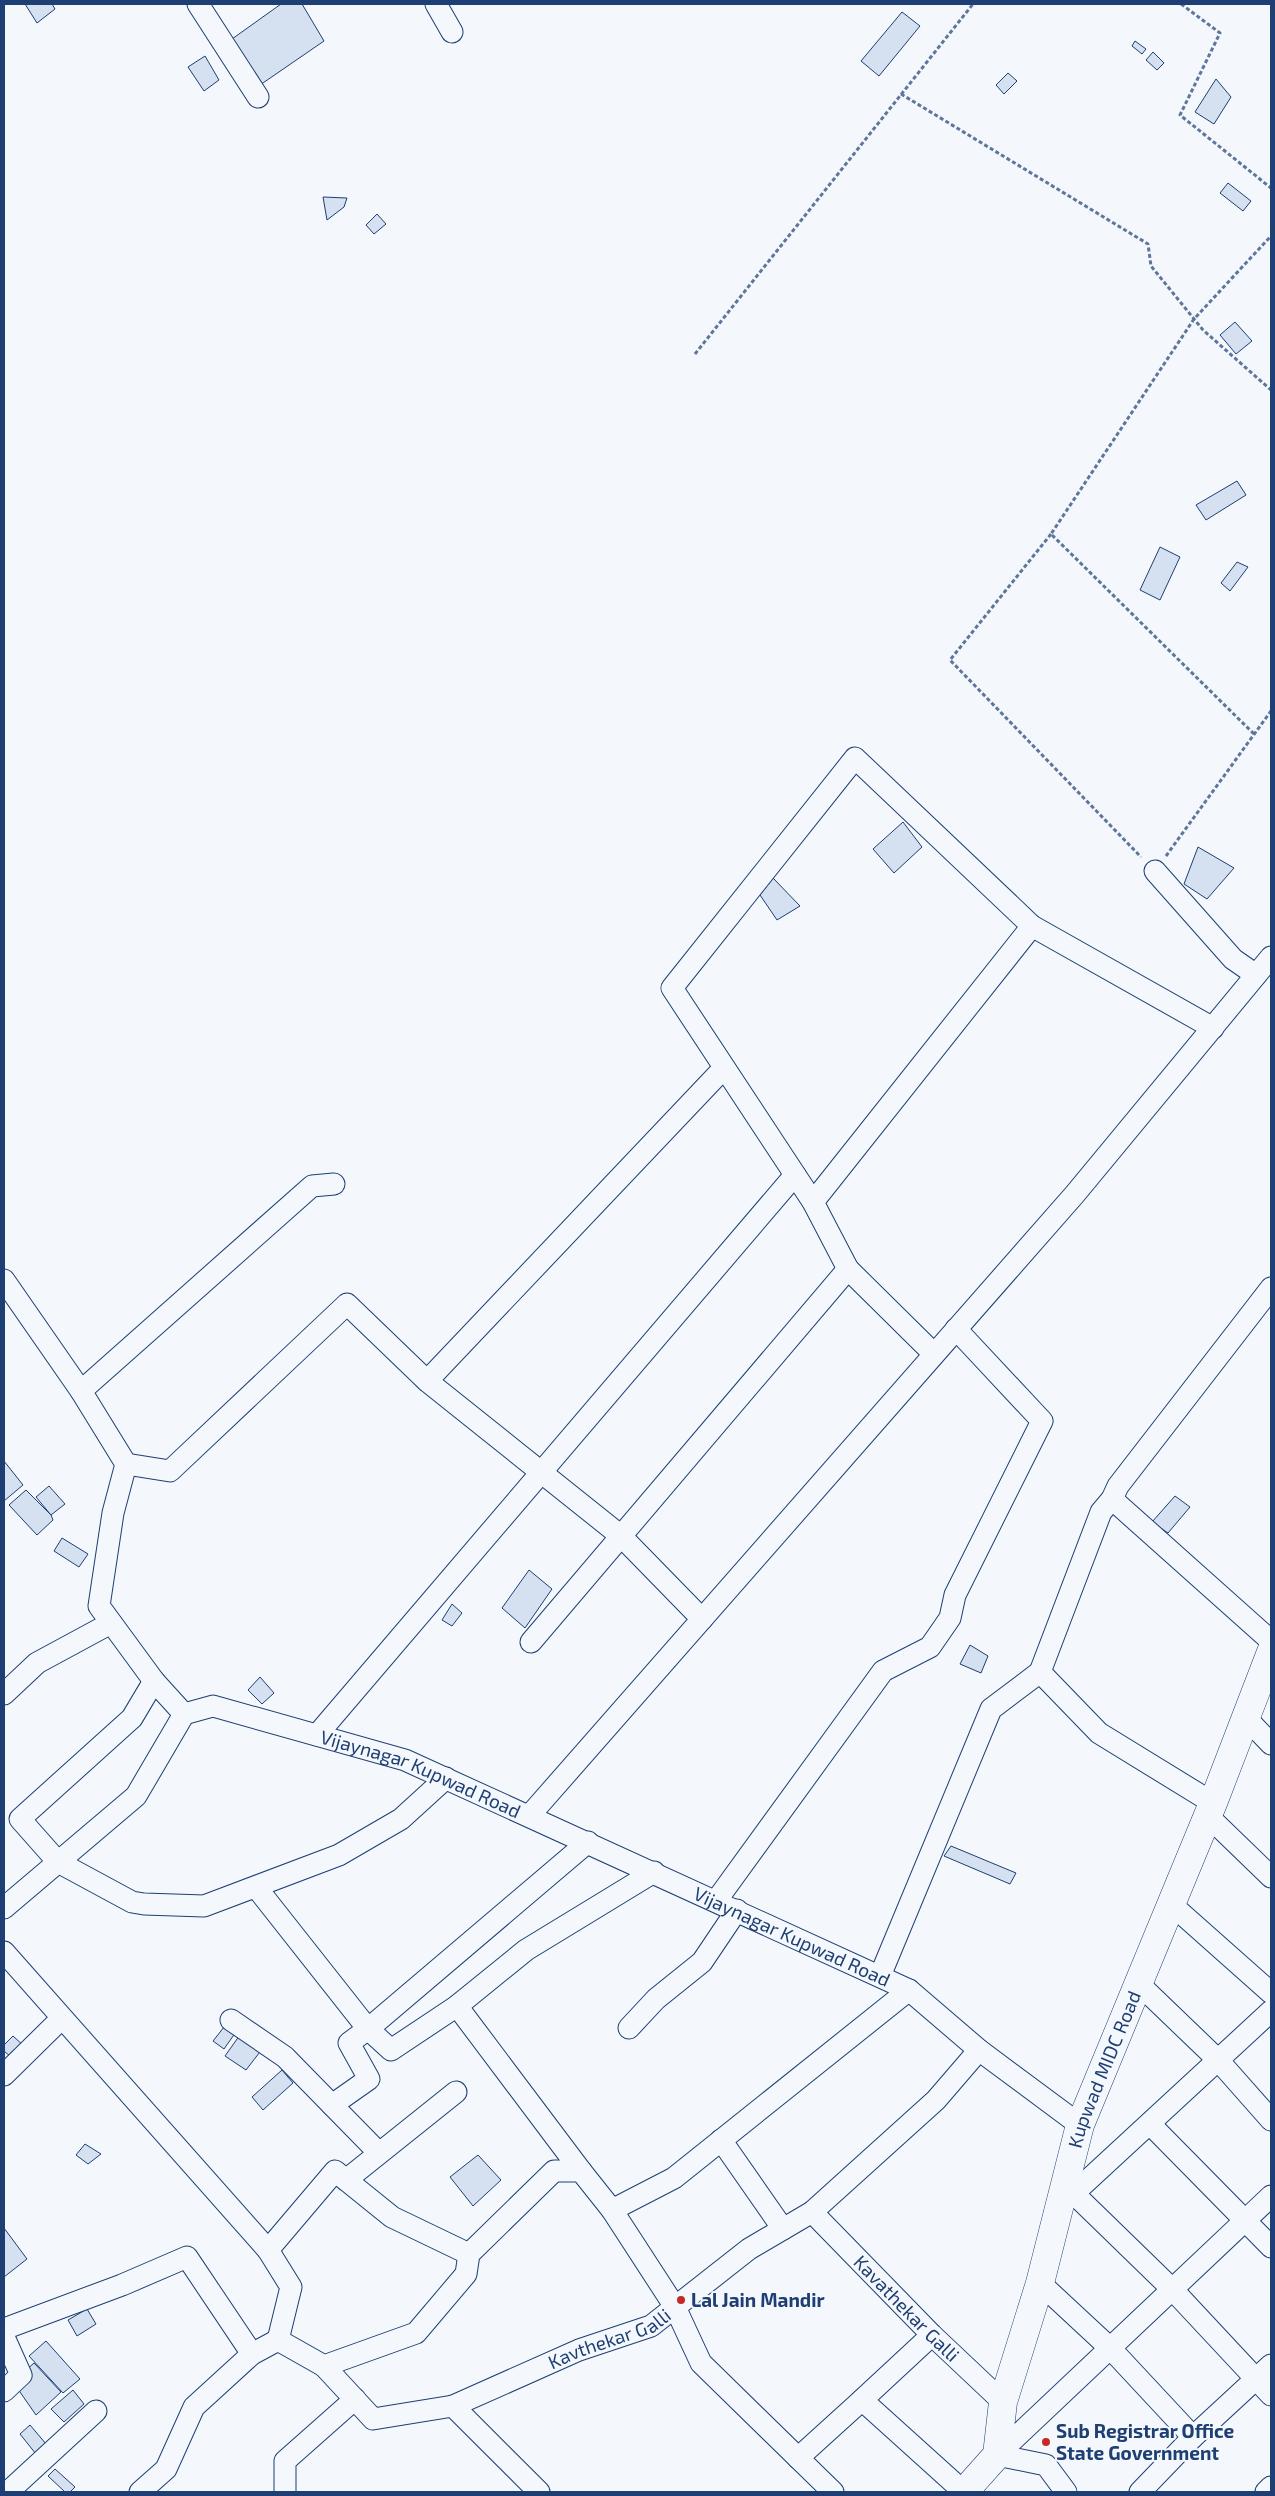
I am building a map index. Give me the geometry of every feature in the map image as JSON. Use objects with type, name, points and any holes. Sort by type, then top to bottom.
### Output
[{"type":"main road","name":"Kupwad MIDC Road","points":[[997,2455],[1003,2402],[1069,2189],[1080,2125],[1140,1985],[1211,1810],[1271,1652]]},
{"type":"main road","points":[[964,2492],[997,2455]]},
{"type":"street","points":[[198,4],[258,97]]},
{"type":"street","points":[[436,4],[452,32]]},
{"type":"street","points":[[934,1354],[848,1269],[813,1202],[672,988],[854,758],[1032,926],[1212,1028]]},
{"type":"street","points":[[1155,871],[1233,959],[1256,975]]},
{"type":"street","points":[[813,1202],[1032,926]]},
{"type":"street","points":[[530,1816],[1075,1194],[1271,957]]},
{"type":"street","points":[[427,1382],[724,1068]]},
{"type":"street","points":[[317,1735],[795,1175]]},
{"type":"street","points":[[81,1391],[312,1186],[334,1184]]},
{"type":"street","points":[[531,1642],[848,1269]]},
{"type":"street","points":[[4,1280],[81,1391],[126,1464],[114,1513],[99,1606],[154,1681],[184,1714],[136,1796],[4,1908]]},
{"type":"street","points":[[880,1976],[991,1709],[1040,1672],[1101,1512],[1112,1499],[1118,1486],[1271,1288]]},
{"type":"street","points":[[126,1464],[170,1471],[347,1304],[427,1382],[621,1536],[702,1619]]},
{"type":"street","points":[[716,1901],[883,1671],[930,1647],[950,1618],[955,1596],[1042,1422],[956,1329]]},
{"type":"street","points":[[1112,1499],[1271,1641]]},
{"type":"street","points":[[4,1694],[38,1663],[112,1623]]},
{"type":"street","points":[[1040,1672],[1099,1733],[1211,1810],[1271,1877]]},
{"type":"street","points":[[154,1681],[132,1718],[12,1816],[58,1862],[132,1902],[204,1906],[339,1855],[401,1819],[446,1778]]},
{"type":"street","name":"Vijaynagar Kupwad Road","points":[[184,1714],[213,1706],[405,1760],[737,1910],[909,1990],[979,2050],[1080,2125]]},
{"type":"street","points":[[1247,1719],[1271,1744]]},
{"type":"street","points":[[332,2105],[369,2079],[349,2043],[368,2029],[588,1842]]},
{"type":"street","points":[[256,1887],[368,2029],[391,2050],[457,2006],[526,1950],[654,1872]]},
{"type":"street","points":[[1172,1905],[1271,1994]]},
{"type":"street","points":[[629,2028],[656,1999],[702,1962],[737,1910]]},
{"type":"street","points":[[4,1952],[268,2250],[291,2287],[278,2340],[252,2354],[194,2407],[166,2469],[140,2492]]},
{"type":"street","points":[[1140,1985],[1218,2060],[1271,2120]]},
{"type":"street","points":[[612,2210],[674,2178],[909,1990]]},
{"type":"street","points":[[457,2006],[581,2172],[612,2210],[675,2307],[701,2363],[833,2492]]},
{"type":"street","points":[[1271,2012],[1150,2124],[1069,2189],[1173,2290],[1264,2372],[1271,2395]]},
{"type":"street","points":[[4,2075],[62,2018]]},
{"type":"street","points":[[231,2020],[286,2056],[379,2153]]},
{"type":"street","name":"Kavthekar Galli","points":[[355,2399],[373,2419],[453,2406],[579,2350],[651,2326],[749,2249],[812,2212],[936,2100],[979,2050]]},
{"type":"street","points":[[346,2180],[456,2092]]},
{"type":"street","points":[[1150,2124],[1271,2248]]},
{"type":"street","points":[[720,2140],[783,2229]]},
{"type":"street","points":[[268,2250],[335,2171],[392,2216],[469,2254]]},
{"type":"street","points":[[324,2366],[416,2333],[466,2274],[469,2254],[554,2171],[581,2172]]},
{"type":"street","points":[[997,2455],[1271,2196]]},
{"type":"street","name":"Kavathekar Galli","points":[[812,2212],[932,2335],[1003,2402]]},
{"type":"street","points":[[4,2328],[122,2285],[187,2257],[252,2354]]},
{"type":"street","points":[[1040,2283],[1111,2349],[1193,2437]]},
{"type":"street","points":[[798,2458],[932,2335]]},
{"type":"street","points":[[4,2337],[21,2375],[4,2391]]},
{"type":"street","points":[[278,2340],[324,2366],[355,2399],[285,2461],[285,2492]]},
{"type":"street","points":[[1140,2492],[1193,2437],[1264,2372]]},
{"type":"street","points":[[862,2400],[964,2492]]},
{"type":"street","points":[[453,2406],[539,2492]]},
{"type":"street","points":[[8,2492],[96,2411]]},
{"type":"street","points":[[997,2455],[1046,2465],[1066,2492]]},
{"type":"street","points":[[1266,2492],[1271,2487]]},
{"type":"path","points":[[695,354],[973,4]]},
{"type":"path","points":[[1181,4],[1220,33],[1180,115],[1271,188]]},
{"type":"path","points":[[901,94],[1148,244],[1152,266],[1203,330],[1271,390]]},
{"type":"path","points":[[1271,236],[1194,319],[1051,534],[950,660],[1155,871],[1271,711]]},
{"type":"path","points":[[1051,534],[1254,734]]},
{"type":"building","points":[[25,4],[52,4],[55,9],[37,23]]},
{"type":"building","points":[[281,4],[302,4],[324,41],[260,85],[232,39]]},
{"type":"building","points":[[902,12],[920,26],[879,76],[861,61]]},
{"type":"building","points":[[1135,41],[1146,49],[1142,54],[1132,46]]},
{"type":"building","points":[[1153,52],[1164,63],[1157,70],[1146,60]]},
{"type":"building","points":[[205,56],[219,80],[204,91],[188,67]]},
{"type":"building","points":[[1008,73],[1017,81],[1004,94],[996,85]]},
{"type":"building","points":[[1216,79],[1231,97],[1214,124],[1195,112]]},
{"type":"building","points":[[1228,183],[1251,201],[1243,211],[1220,193]]},
{"type":"building","points":[[323,197],[347,198],[344,207],[327,220]]},
{"type":"building","points":[[377,214],[386,224],[374,234],[366,225]]},
{"type":"building","points":[[1235,322],[1252,341],[1236,354],[1220,335]]},
{"type":"building","points":[[1237,481],[1246,495],[1206,520],[1196,505]]},
{"type":"building","points":[[1160,547],[1180,557],[1160,600],[1140,590]]},
{"type":"building","points":[[1237,562],[1248,567],[1230,591],[1221,583]]},
{"type":"building","points":[[903,822],[922,847],[894,873],[873,849]]},
{"type":"building","points":[[1198,847],[1234,868],[1207,899],[1184,884]]},
{"type":"building","points":[[773,878],[800,906],[777,920],[760,895]]},
{"type":"building","points":[[4,1461],[23,1485],[4,1501]]},
{"type":"building","points":[[49,1486],[65,1504],[51,1515],[36,1497]]},
{"type":"building","points":[[26,1490],[51,1515],[53,1520],[37,1535],[9,1505]]},
{"type":"building","points":[[1175,1496],[1190,1507],[1168,1533],[1152,1522]]},
{"type":"building","points":[[62,1538],[88,1554],[79,1567],[54,1551]]},
{"type":"building","points":[[529,1570],[552,1589],[525,1628],[502,1608]]},
{"type":"building","points":[[452,1604],[462,1613],[452,1626],[442,1620]]},
{"type":"building","points":[[970,1645],[988,1656],[981,1673],[960,1664]]},
{"type":"building","points":[[260,1677],[274,1693],[262,1704],[248,1690]]},
{"type":"building","points":[[951,1846],[1016,1873],[1010,1884],[944,1856]]},
{"type":"building","points":[[228,2022],[238,2029],[224,2049],[213,2041]]},
{"type":"building","points":[[242,2032],[263,2048],[246,2070],[225,2056]]},
{"type":"building","points":[[13,2036],[25,2047],[11,2057],[4,2051],[4,2045]]},
{"type":"building","points":[[282,2070],[293,2083],[263,2110],[252,2097]]},
{"type":"building","points":[[85,2144],[101,2154],[88,2164],[76,2155]]},
{"type":"building","points":[[478,2155],[501,2180],[473,2206],[450,2177]]},
{"type":"building","points":[[4,2228],[27,2259],[4,2277]]},
{"type":"building","points":[[87,2309],[96,2324],[77,2336],[68,2320]]},
{"type":"building","points":[[46,2341],[80,2379],[63,2393],[29,2356]]},
{"type":"building","points":[[34,2363],[61,2392],[36,2415],[13,2382]]},
{"type":"building","points":[[73,2390],[84,2404],[64,2422],[51,2409]]},
{"type":"building","points":[[30,2425],[52,2451],[40,2459],[20,2434]]},
{"type":"building","points":[[55,2469],[75,2487],[70,2492],[65,2492],[48,2476]]},
{"type":"place","name":"Lal Jain Mandir","points":[[681,2300]]},
{"type":"place","name":"Sub Registrar Office State Government","points":[[1046,2442]]}]
